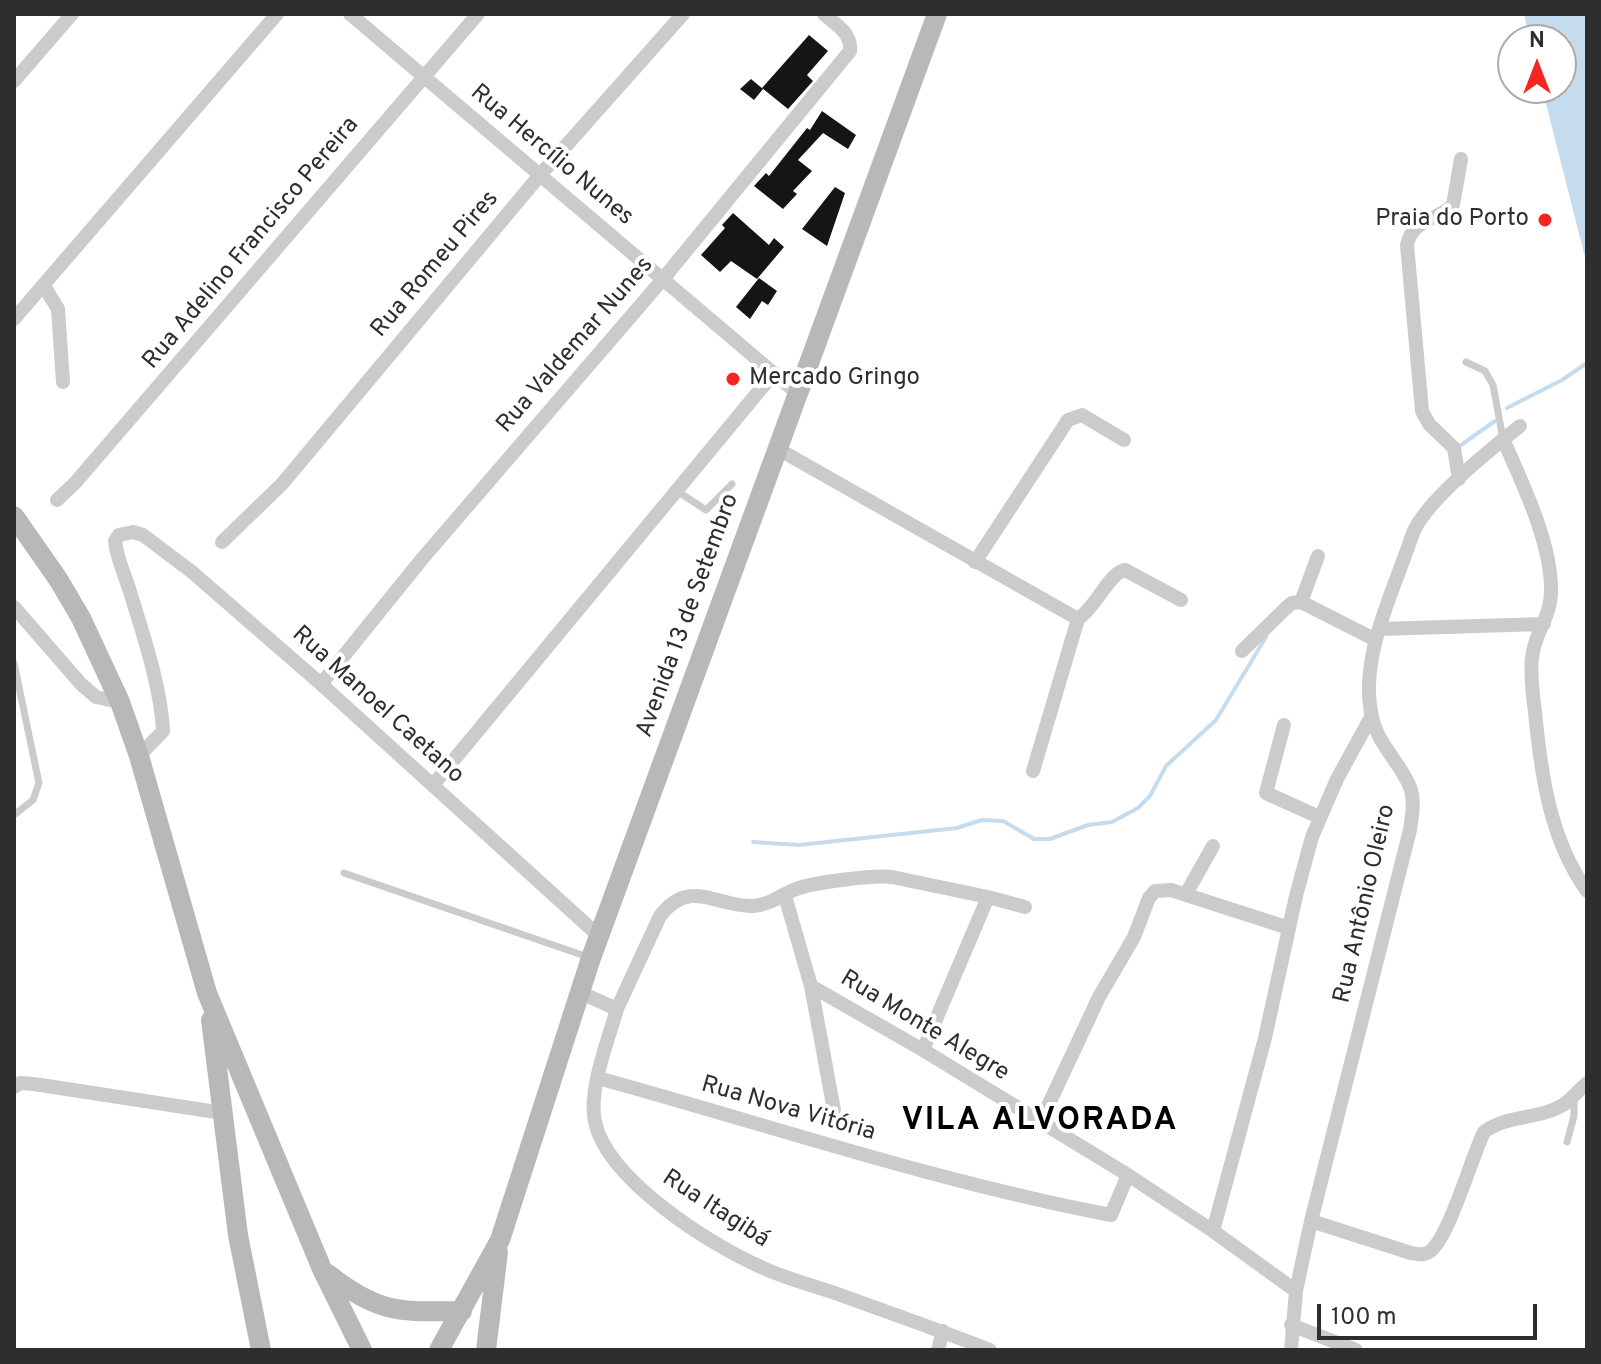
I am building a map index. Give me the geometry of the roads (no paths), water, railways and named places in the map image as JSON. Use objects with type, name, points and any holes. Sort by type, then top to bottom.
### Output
[{"type":"main road","name":"Avenida 13 de Setembro","points":[[486,1350],[500,1240],[579,992],[937,14]]},
{"type":"main road","points":[[14,516],[81,618],[120,702],[139,756],[207,993],[322,1269],[362,1350]]},
{"type":"main road","points":[[207,993],[238,1235],[261,1350]]},
{"type":"main road","name":"Avenida 13 de Setembro","points":[[439,1350],[500,1240]]},
{"type":"main road","points":[[322,1269],[351,1292],[374,1304],[405,1312],[462,1311]]},
{"type":"street","points":[[14,81],[72,14]]},
{"type":"street","points":[[14,319],[277,14]]},
{"type":"street","name":"Rua Hercílio Nunes","points":[[350,14],[797,393]]},
{"type":"street","name":"Rua Adelino Francisco Pereira","points":[[57,500],[95,460],[478,14]]},
{"type":"street","name":"Rua Romeu Pires","points":[[222,542],[282,484],[540,175],[683,14]]},
{"type":"street","name":"Rua Valdemar Nunes","points":[[321,684],[422,559],[663,279],[850,51],[851,42],[846,33],[824,14]]},
{"type":"street","points":[[1459,479],[1454,448],[1429,424],[1422,411],[1407,245],[1411,231],[1418,224],[1453,205],[1461,159]]},
{"type":"street","points":[[44,286],[58,309],[63,382]]},
{"type":"street","points":[[433,785],[774,373]]},
{"type":"street","points":[[975,562],[1068,420],[1082,415],[1124,440]]},
{"type":"street","name":"Rua Antônio Oleiro","points":[[1291,1350],[1296,1291],[1311,1221],[1413,810],[1410,786],[1381,741],[1371,717],[1370,680],[1377,634],[1416,526],[1459,479],[1520,426]]},
{"type":"street","points":[[1503,439],[1538,529],[1549,569],[1551,608],[1534,643],[1531,659],[1539,756],[1554,821],[1587,891]]},
{"type":"street","points":[[778,449],[1078,619]]},
{"type":"street","name":"Rua Manoel Caetano","points":[[139,756],[163,731],[162,710],[115,541],[119,535],[133,532],[151,539],[321,684],[599,936]]},
{"type":"street","points":[[1301,602],[1318,556]]},
{"type":"street","points":[[1033,771],[1078,619],[1096,603],[1113,574],[1125,570],[1181,600]]},
{"type":"street","points":[[1242,651],[1292,603],[1301,602],[1377,634],[1544,624]]},
{"type":"street","points":[[14,607],[81,684],[96,697],[120,702]]},
{"type":"street","points":[[1213,1231],[1265,1038],[1289,928],[1319,817],[1371,717]]},
{"type":"street","points":[[1284,725],[1266,793],[1319,817]]},
{"type":"street","points":[[1186,894],[1213,846]]},
{"type":"street","name":"Rua Itagibá","points":[[990,1350],[761,1267],[716,1243],[654,1201],[623,1170],[602,1142],[594,1122],[594,1098],[617,1009],[653,930],[668,905],[691,896],[755,906],[811,885],[877,876],[1025,907]]},
{"type":"street","points":[[1040,1123],[1099,997],[1134,937],[1149,898],[1155,891],[1162,889],[1186,894],[1289,928]]},
{"type":"street","points":[[785,896],[811,986],[834,1110]]},
{"type":"street","points":[[923,1050],[988,897]]},
{"type":"street","name":"Rua Monte Alegre","points":[[811,986],[1128,1175],[1296,1291]]},
{"type":"street","points":[[579,992],[617,1009]]},
{"type":"street","name":"Rua Nova Vitória","points":[[598,1078],[843,1150],[1057,1205],[1111,1215],[1128,1175]]},
{"type":"street","points":[[14,1087],[20,1083],[34,1084],[223,1113]]},
{"type":"street","points":[[1311,1221],[1411,1253],[1429,1253],[1444,1232],[1484,1132],[1509,1118],[1562,1106],[1587,1083]]},
{"type":"street","points":[[1291,1325],[1356,1350]]},
{"type":"street","points":[[938,1350],[943,1331]]},
{"type":"lane","points":[[1466,362],[1485,371],[1493,385],[1503,439]]},
{"type":"lane","points":[[677,491],[706,510],[732,484]]},
{"type":"lane","points":[[14,663],[39,783],[33,800],[14,815]]},
{"type":"lane","points":[[344,873],[591,958]]},
{"type":"lane","points":[[1567,1142],[1574,1116],[1574,1096]]},
{"type":"water","points":[[1524,14],[1587,14],[1587,265],[1546,104],[1577,104],[1577,24],[1526,24]]},
{"type":"waterway","points":[[1507,408],[1562,380],[1587,363]]},
{"type":"waterway","points":[[1461,445],[1495,421]]},
{"type":"waterway","points":[[753,842],[799,845],[957,828],[982,820],[1003,821],[1034,839],[1050,839],[1088,825],[1112,822],[1138,808],[1150,796],[1166,766],[1216,720],[1266,637]]},
{"type":"place","name":"Praia do Porto","points":[[1545,220]]},
{"type":"place","name":"Mercado Gringo","points":[[733,379]]},
{"type":"district","name":"VILA ALVORADA","points":[[1040,1123]]}]
